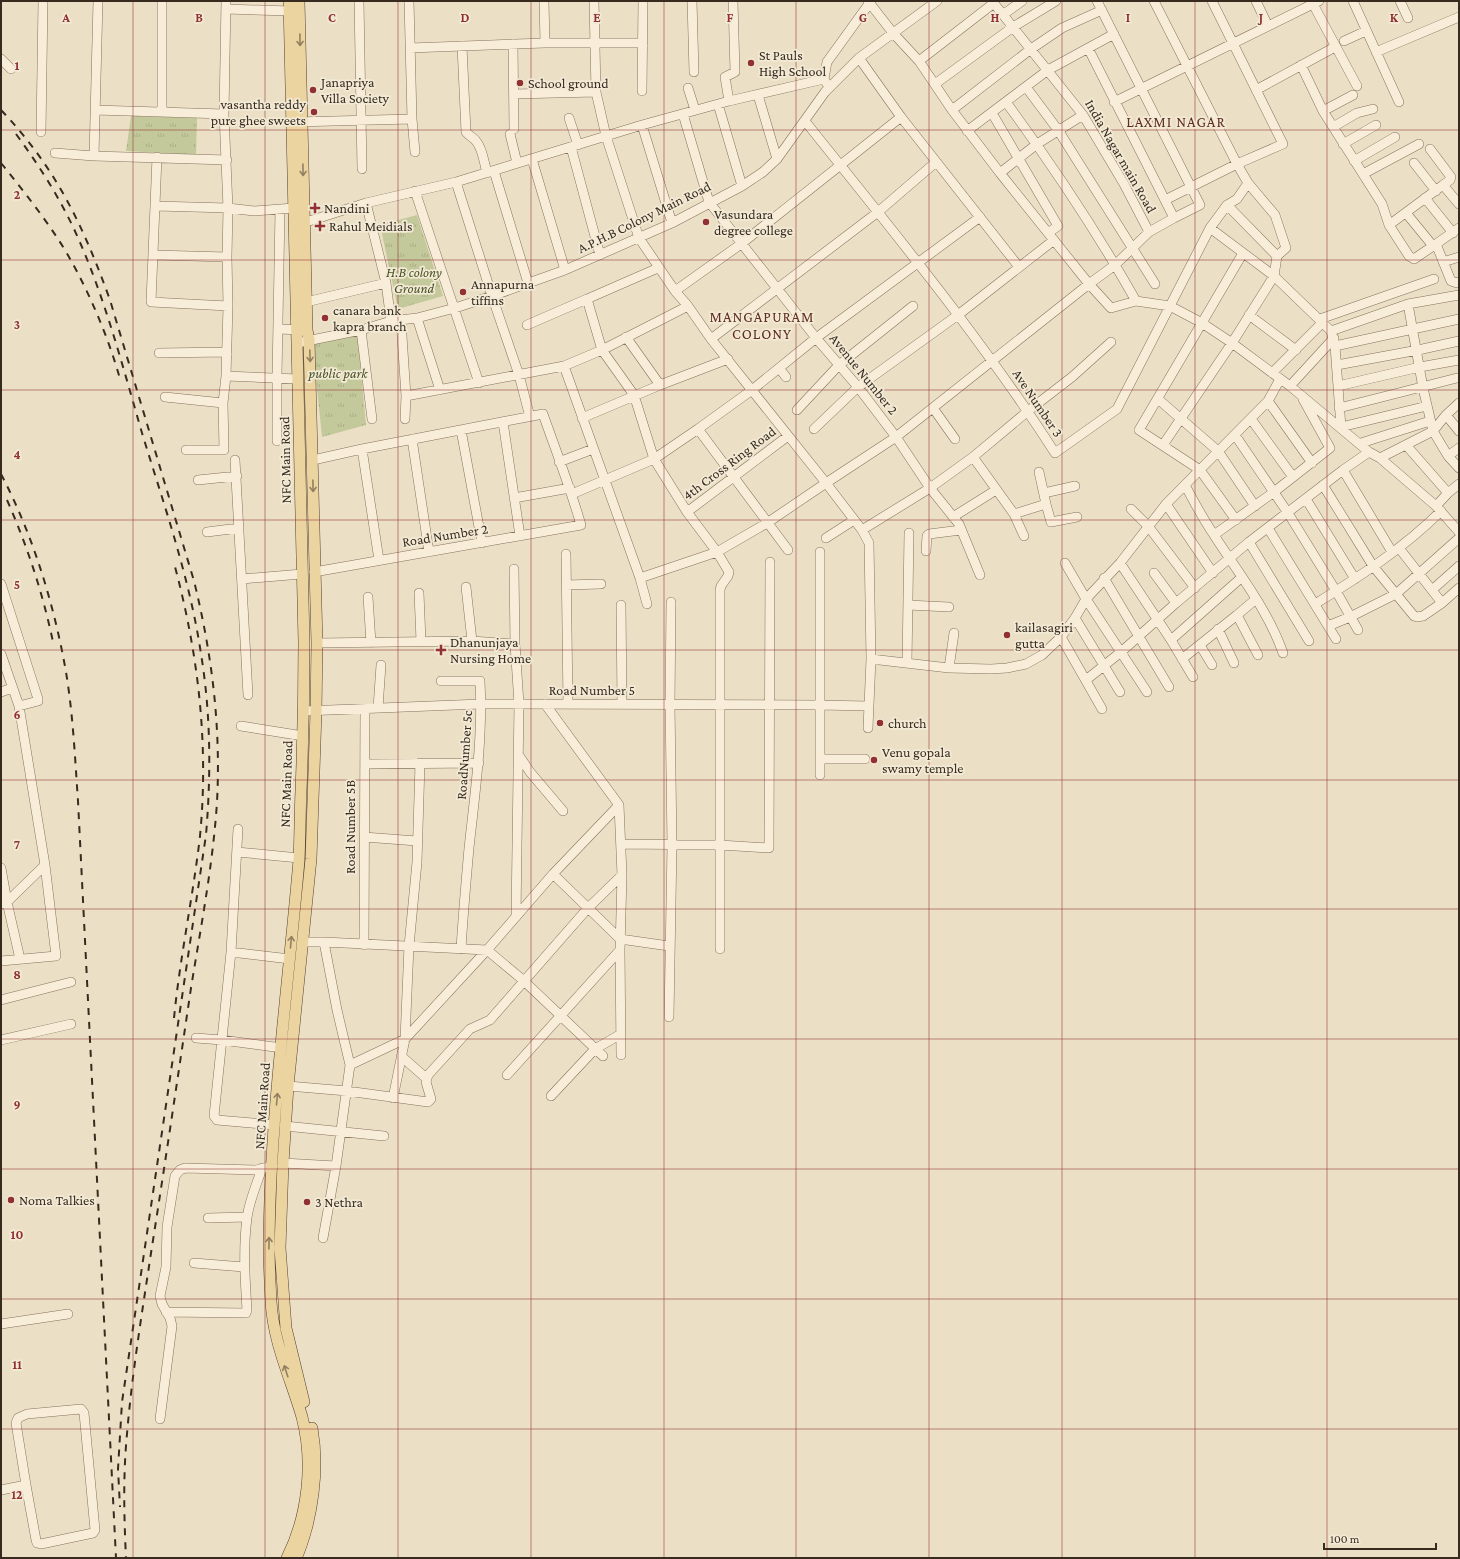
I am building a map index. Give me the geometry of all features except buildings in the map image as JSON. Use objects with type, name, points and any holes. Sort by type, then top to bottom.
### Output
[{"type":"main road","name":"NFC Main Road","points":[[280,1125],[282,1048],[302,942],[311,859],[316,712],[313,460],[294,208],[299,1]]},
{"type":"main road","name":"NFC Main Road","points":[[287,1558],[300,1526],[304,1505],[308,1460],[306,1435],[275,1332],[271,1309],[269,1246],[273,1166],[288,1086],[292,993],[290,959],[299,858],[304,711],[304,642],[297,343],[304,333],[306,302],[303,223],[289,6]]},
{"type":"main road","name":"NFC Main Road","points":[[273,1166],[286,1328],[300,1388],[311,1424],[316,1458],[316,1475],[312,1506],[305,1533],[296,1558]]},
{"type":"street","points":[[41,132],[43,1]]},
{"type":"street","points":[[94,156],[98,1]]},
{"type":"street","points":[[162,1],[162,111]]},
{"type":"street","points":[[359,1],[362,169]]},
{"type":"street","points":[[409,1],[412,119],[416,152]]},
{"type":"street","points":[[544,1],[545,43]]},
{"type":"street","points":[[594,1],[596,92],[606,136],[639,238],[658,268],[688,306],[711,339],[826,483],[862,530],[870,543],[871,659],[868,728]]},
{"type":"street","points":[[642,91],[643,1]]},
{"type":"street","points":[[692,1],[694,72]]},
{"type":"street","points":[[730,100],[725,77],[736,72],[733,1]]},
{"type":"street","name":"A.P.H.B Colony Main Road","points":[[278,329],[304,333],[360,330],[391,321],[417,318],[455,308],[565,270],[672,223],[709,202],[742,186],[763,172],[777,158],[829,89],[859,58],[935,1]]},
{"type":"street","points":[[1004,14],[1022,1]]},
{"type":"street","points":[[640,578],[717,552],[767,523],[896,437],[1115,265],[1149,232],[1200,205],[1097,1]]},
{"type":"street","points":[[1154,1],[1248,184],[1275,215],[1286,248],[1277,256],[1274,276],[1232,343],[1163,445]]},
{"type":"street","points":[[1165,200],[1237,164],[1283,144],[1212,1]]},
{"type":"street","points":[[1256,1],[1268,26]]},
{"type":"street","points":[[1400,1],[1408,18]]},
{"type":"street","points":[[829,89],[824,79],[827,62],[870,2],[893,33],[919,61],[967,131],[1000,173],[1089,284],[1111,308],[1136,301],[1170,306],[1202,323],[1232,343],[1290,386],[1361,443],[1369,452],[1380,458],[1439,508],[1459,532]]},
{"type":"street","points":[[919,61],[993,2]]},
{"type":"street","name":"India Nagar main Road","points":[[993,2],[1083,114],[1124,184],[1149,232]]},
{"type":"street","points":[[935,84],[1013,27],[1051,2]]},
{"type":"street","points":[[1114,102],[1268,26],[1303,5],[1316,2],[1355,91],[1323,111]]},
{"type":"street","points":[[1356,2],[1366,31],[1399,102]]},
{"type":"street","points":[[186,450],[224,450],[223,403],[226,376],[228,306],[227,160],[224,114],[226,5],[289,6]]},
{"type":"street","points":[[952,110],[1031,49],[1062,28],[1102,10]]},
{"type":"street","points":[[1376,52],[1459,18]]},
{"type":"street","points":[[1344,41],[1366,31]]},
{"type":"street","points":[[967,131],[1048,70],[1114,34]]},
{"type":"street","points":[[410,48],[545,43],[642,43]]},
{"type":"street","points":[[513,44],[514,94],[512,132],[517,163]]},
{"type":"street","points":[[462,46],[466,132],[476,140],[491,172],[528,283]]},
{"type":"street","points":[[1256,90],[1335,47]]},
{"type":"street","points":[[1088,48],[1174,218]]},
{"type":"street","points":[[859,58],[901,117],[1019,267]]},
{"type":"street","points":[[1,59],[11,69]]},
{"type":"street","points":[[1301,65],[1323,111],[1382,204],[1389,225],[1409,256],[1414,259],[1456,230],[1425,198]]},
{"type":"street","points":[[303,223],[366,203],[456,182],[491,172],[642,125],[730,100],[758,95],[824,79]]},
{"type":"street","points":[[1026,87],[1058,130],[1155,284]]},
{"type":"street","points":[[688,88],[695,110]]},
{"type":"street","points":[[514,94],[596,92]]},
{"type":"street","points":[[758,95],[777,158]]},
{"type":"street","points":[[1006,102],[1037,144],[1115,265],[1136,301]]},
{"type":"street","points":[[718,104],[742,186]]},
{"type":"street","points":[[1333,127],[1357,113],[1373,109]]},
{"type":"street","points":[[95,110],[224,114]]},
{"type":"street","points":[[814,429],[858,387],[958,315],[1019,267],[1051,237],[1058,226],[992,113]]},
{"type":"street","points":[[683,114],[709,202]]},
{"type":"street","points":[[1000,173],[1037,144],[1083,114]]},
{"type":"street","points":[[675,291],[741,244],[901,117]]},
{"type":"street","points":[[569,118],[600,255]]},
{"type":"street","points":[[297,122],[361,119],[412,119]]},
{"type":"street","name":"Ave Number 3","points":[[804,121],[878,212],[993,361],[1055,453],[1117,409],[1210,228],[1227,205],[1237,199],[1248,184]]},
{"type":"street","points":[[642,125],[672,223]]},
{"type":"street","points":[[1343,144],[1376,125]]},
{"type":"street","points":[[1354,161],[1395,137]]},
{"type":"street","points":[[1363,174],[1419,144]]},
{"type":"street","points":[[1389,225],[1450,180],[1451,177],[1430,149]]},
{"type":"street","points":[[55,153],[94,156],[227,160]]},
{"type":"street","points":[[157,157],[151,302],[228,306]]},
{"type":"street","points":[[532,159],[565,270]]},
{"type":"street","points":[[711,339],[878,212],[936,162]]},
{"type":"street","points":[[1414,163],[1439,188],[1459,204]]},
{"type":"street","points":[[456,182],[519,375],[530,416]]},
{"type":"street","points":[[416,191],[479,383]]},
{"type":"street","name":"Avenue Number 2","points":[[709,202],[816,338],[858,387],[896,437],[930,488],[953,516],[961,530],[980,575]]},
{"type":"street","points":[[366,203],[386,283],[391,321]]},
{"type":"street","points":[[1227,205],[1277,256]]},
{"type":"street","points":[[156,206],[228,208],[254,211],[294,208]]},
{"type":"street","points":[[277,441],[280,210]]},
{"type":"street","points":[[1406,213],[1434,245],[1451,280],[1457,283],[1459,282]]},
{"type":"street","points":[[514,498],[571,491],[604,481],[654,459],[752,390],[816,338],[980,217]]},
{"type":"street","points":[[1210,228],[1274,276],[1321,321],[1333,338],[1337,364],[1340,426]]},
{"type":"street","points":[[1236,520],[1200,470],[1139,430],[1243,252]]},
{"type":"street","points":[[154,255],[227,258]]},
{"type":"street","points":[[1443,262],[1459,257]]},
{"type":"street","points":[[527,325],[658,268]]},
{"type":"street","points":[[1272,373],[1296,350],[1321,321],[1434,279]]},
{"type":"street","points":[[306,302],[386,283]]},
{"type":"street","points":[[1290,386],[1333,338],[1408,304],[1459,295]]},
{"type":"street","points":[[587,299],[602,350],[634,395],[654,459],[687,512],[717,552],[729,575],[720,590],[720,948]]},
{"type":"street","points":[[1408,304],[1418,350],[1423,388],[1433,431],[1448,456],[1459,468]]},
{"type":"street","points":[[406,396],[564,366],[602,350],[688,306]]},
{"type":"street","points":[[797,410],[839,365],[913,306]]},
{"type":"street","points":[[1249,315],[1296,350]]},
{"type":"street","points":[[417,318],[440,390]]},
{"type":"street","points":[[1333,338],[1413,328],[1459,318]]},
{"type":"street","points":[[401,321],[406,396],[405,419]]},
{"type":"street","points":[[360,330],[372,419]]},
{"type":"street","points":[[626,337],[660,385]]},
{"type":"street","points":[[1337,364],[1418,350],[1459,341]]},
{"type":"street","points":[[862,530],[930,488],[973,457],[1028,411],[1072,377],[1112,342]]},
{"type":"street","points":[[159,353],[227,352]]},
{"type":"street","points":[[582,418],[634,395],[728,359]]},
{"type":"street","points":[[1338,386],[1420,367],[1459,360]]},
{"type":"street","points":[[564,366],[640,578],[647,604]]},
{"type":"street","points":[[779,368],[786,377]]},
{"type":"street","points":[[226,376],[298,379]]},
{"type":"street","points":[[1339,408],[1423,388],[1457,378]]},
{"type":"street","points":[[871,659],[949,668],[1007,668],[1026,664],[1042,655],[1061,637],[1075,618],[1086,599],[1104,578],[1120,563],[1166,504],[1268,401],[1280,379]]},
{"type":"street","points":[[1214,535],[1274,492],[1330,448],[1300,394]]},
{"type":"street","points":[[164,397],[223,403]]},
{"type":"street","points":[[1158,399],[1218,451],[1255,506]]},
{"type":"street","points":[[1268,401],[1312,462]]},
{"type":"street","points":[[1380,458],[1433,431],[1446,415],[1459,403]]},
{"type":"street","points":[[1340,426],[1427,406]]},
{"type":"street","points":[[933,408],[955,439]]},
{"type":"street","points":[[313,460],[543,414],[571,491]]},
{"type":"street","points":[[1446,415],[1459,431]]},
{"type":"street","points":[[1251,419],[1293,476]]},
{"type":"street","points":[[1361,443],[1430,421]]},
{"type":"street","points":[[503,422],[520,536]]},
{"type":"street","points":[[698,429],[788,550]]},
{"type":"street","points":[[460,430],[482,543]]},
{"type":"street","points":[[1235,435],[1288,513],[1358,630]]},
{"type":"street","name":"4th Cross Ring Road","points":[[687,512],[788,436]]},
{"type":"street","points":[[412,439],[428,552]]},
{"type":"street","points":[[1406,445],[1448,493]]},
{"type":"street","points":[[1448,456],[1459,448]]},
{"type":"street","points":[[362,449],[379,560]]},
{"type":"street","points":[[560,462],[593,449]]},
{"type":"street","points":[[1086,680],[1121,652],[1176,602],[1195,588],[1249,542],[1342,470],[1369,452]]},
{"type":"street","points":[[973,457],[1014,514],[1024,536]]},
{"type":"street","points":[[235,460],[248,695]]},
{"type":"street","points":[[1342,470],[1396,550],[1419,573],[1442,603]]},
{"type":"street","points":[[1039,472],[1051,522],[1077,517]]},
{"type":"street","points":[[198,480],[237,476]]},
{"type":"street","points":[[1315,604],[1355,579],[1396,550],[1426,526],[1448,493],[1459,484]]},
{"type":"street","points":[[1185,485],[1214,535],[1256,599],[1277,635],[1283,653]]},
{"type":"street","points":[[1323,485],[1373,566],[1414,616],[1423,616],[1442,603],[1459,588]]},
{"type":"street","points":[[1044,493],[1075,486]]},
{"type":"street","points":[[953,516],[996,490]]},
{"type":"street","name":"Road Number 2","points":[[314,572],[580,525],[571,491]]},
{"type":"street","points":[[1306,499],[1355,579]]},
{"type":"street","points":[[1014,514],[1046,504]]},
{"type":"street","points":[[1166,504],[1213,573]]},
{"type":"street","points":[[1131,509],[1148,526],[1195,588]]},
{"type":"street","points":[[826,538],[854,520]]},
{"type":"street","points":[[207,532],[239,528]]},
{"type":"street","points":[[1268,528],[1336,638]]},
{"type":"street","points":[[926,551],[927,536],[929,534],[961,530]]},
{"type":"street","points":[[907,663],[909,533]]},
{"type":"street","points":[[1328,626],[1350,617],[1396,594],[1459,538]]},
{"type":"street","points":[[1249,542],[1308,641]]},
{"type":"street","points":[[820,552],[820,775]]},
{"type":"street","points":[[566,554],[568,704]]},
{"type":"street","points":[[621,844],[769,848],[770,562]]},
{"type":"street","points":[[1065,563],[1086,599],[1147,692]]},
{"type":"street","points":[[1120,563],[1171,640],[1193,677]]},
{"type":"street","points":[[1432,590],[1459,566]]},
{"type":"street","points":[[514,569],[515,644],[519,704],[516,917]]},
{"type":"street","points":[[1154,573],[1176,602]]},
{"type":"street","points":[[242,579],[302,574]]},
{"type":"street","points":[[1171,640],[1242,577]]},
{"type":"street","points":[[1104,578],[1169,687]]},
{"type":"street","points":[[1,584],[38,698],[38,701],[19,706]]},
{"type":"street","points":[[566,585],[601,584]]},
{"type":"street","points":[[466,587],[472,641]]},
{"type":"street","points":[[419,593],[422,641]]},
{"type":"street","points":[[368,597],[371,643]]},
{"type":"street","points":[[1182,659],[1256,599]]},
{"type":"street","points":[[669,1017],[669,946],[672,845],[670,704],[671,602]]},
{"type":"street","points":[[621,605],[622,704]]},
{"type":"street","points":[[908,605],[949,607]]},
{"type":"street","points":[[1237,615],[1258,656]]},
{"type":"street","points":[[1075,618],[1120,692]]},
{"type":"street","points":[[1218,630],[1234,664]]},
{"type":"street","points":[[949,668],[954,633]]},
{"type":"street","points":[[1061,637],[1102,709]]},
{"type":"street","points":[[316,643],[472,641],[515,644]]},
{"type":"street","points":[[1200,644],[1212,665]]},
{"type":"street","points":[[1,654],[3,667],[19,706],[44,865],[56,956],[1,961]]},
{"type":"street","points":[[378,708],[381,666]]},
{"type":"street","name":"RoadNumber 5c","points":[[441,681],[480,681],[481,704],[479,762],[467,869],[461,948]]},
{"type":"street","points":[[1,692],[12,688]]},
{"type":"street","name":"Road Number 5","points":[[304,711],[316,712],[481,704],[720,704],[868,706]]},
{"type":"street","points":[[545,704],[619,805],[622,875],[620,939],[621,1055]]},
{"type":"street","name":"Road Number 5B","points":[[364,945],[365,709]]},
{"type":"street","points":[[241,726],[303,736]]},
{"type":"street","points":[[518,754],[530,772],[564,811]]},
{"type":"street","points":[[820,759],[865,759]]},
{"type":"street","points":[[364,764],[479,762]]},
{"type":"street","points":[[393,1098],[405,1039],[409,946],[417,862],[420,763]]},
{"type":"street","points":[[350,1065],[405,1039],[487,950],[553,874],[619,805]]},
{"type":"street","points":[[238,829],[231,952],[215,1118],[218,1120],[384,1136]]},
{"type":"street","points":[[364,837],[417,841]]},
{"type":"street","points":[[237,852],[299,858]]},
{"type":"street","points":[[4,904],[44,865]]},
{"type":"street","points":[[1,874],[4,904],[20,959]]},
{"type":"street","points":[[553,874],[620,939],[669,946]]},
{"type":"street","points":[[288,1086],[347,1091],[428,1102],[431,1099],[426,1082],[428,1074],[470,1029],[490,1020],[523,980],[588,908],[622,875]]},
{"type":"street","points":[[302,942],[487,950],[523,980],[559,1016],[603,1056]]},
{"type":"street","points":[[323,1238],[336,1166],[350,1065],[337,1010],[324,942]]},
{"type":"street","points":[[506,1076],[620,950]]},
{"type":"street","points":[[231,952],[290,959]]},
{"type":"street","points":[[1,1000],[71,982]]},
{"type":"street","points":[[1,1040],[70,1024]]},
{"type":"street","points":[[551,1096],[595,1049],[621,1034]]},
{"type":"street","points":[[196,1038],[282,1048]]},
{"type":"street","points":[[401,1056],[426,1078]]},
{"type":"street","points":[[160,1419],[172,1326],[160,1296],[166,1267],[167,1227],[175,1176],[184,1168],[256,1170],[273,1166],[336,1166]]},
{"type":"street","points":[[166,1312],[246,1313],[244,1266],[247,1217],[251,1200],[273,1166]]},
{"type":"street","points":[[208,1218],[247,1217]]},
{"type":"street","points":[[194,1263],[244,1266]]},
{"type":"street","points":[[1,1324],[68,1314]]},
{"type":"street","points":[[81,1409],[84,1413],[91,1484],[95,1530],[93,1533],[41,1544],[37,1543],[26,1485],[16,1421],[27,1414],[81,1409]]},
{"type":"street","points":[[1,1490],[26,1485]]},
{"type":"green space","points":[[131,116],[197,118],[196,155],[126,151]]},
{"type":"green space","name":"H.B colony Ground","points":[[417,215],[443,296],[398,309],[380,225]]},
{"type":"green space","name":"public park","points":[[357,330],[366,425],[322,437],[312,340]]},
{"type":"railway","points":[[1,110],[20,132],[53,176],[78,222],[110,300],[194,581],[206,636],[214,691],[218,746],[218,774],[213,848],[134,1366],[124,1480],[126,1558]]},
{"type":"railway","points":[[16,134],[47,180],[68,216],[85,254],[103,304],[120,355],[183,570],[196,626],[207,700],[209,790],[206,835],[122,1402],[118,1469],[120,1507]]},
{"type":"railway","points":[[1,163],[51,229],[77,271],[102,325],[120,379]]},
{"type":"railway","points":[[1,474],[23,521],[49,596],[66,672],[74,736],[116,1558]]},
{"type":"railway","points":[[7,500],[34,570],[53,642]]},
{"type":"railway","points":[[174,563],[195,664],[202,732],[203,767],[200,836],[174,1018]]},
{"type":"place","name":"St Pauls High School","points":[[751,63]]},
{"type":"place","name":"School ground","points":[[520,83]]},
{"type":"place","name":"Janapriya Villa Society","points":[[313,90]]},
{"type":"place","name":"vasantha reddy pure ghee sweets","points":[[314,112]]},
{"type":"place","name":"Nandini","points":[[315,208]]},
{"type":"place","name":"Vasundara degree college","points":[[706,222]]},
{"type":"place","name":"Rahul Meidials","points":[[320,226]]},
{"type":"place","name":"Annapurna tiffins","points":[[463,292]]},
{"type":"place","name":"canara bank kapra branch","points":[[325,318]]},
{"type":"place","name":"kailasagiri gutta","points":[[1007,635]]},
{"type":"place","name":"Dhanunjaya Nursing Home","points":[[441,650]]},
{"type":"place","name":"church","points":[[880,723]]},
{"type":"place","name":"Venu gopala swamy temple","points":[[874,760]]},
{"type":"place","name":"Noma Talkies","points":[[11,1200]]},
{"type":"place","name":"3 Nethra","points":[[307,1202]]},
{"type":"district","name":"LAXMI NAGAR","points":[[1176,122]]},
{"type":"district","name":"MANGAPURAM COLONY","points":[[762,326]]}]
